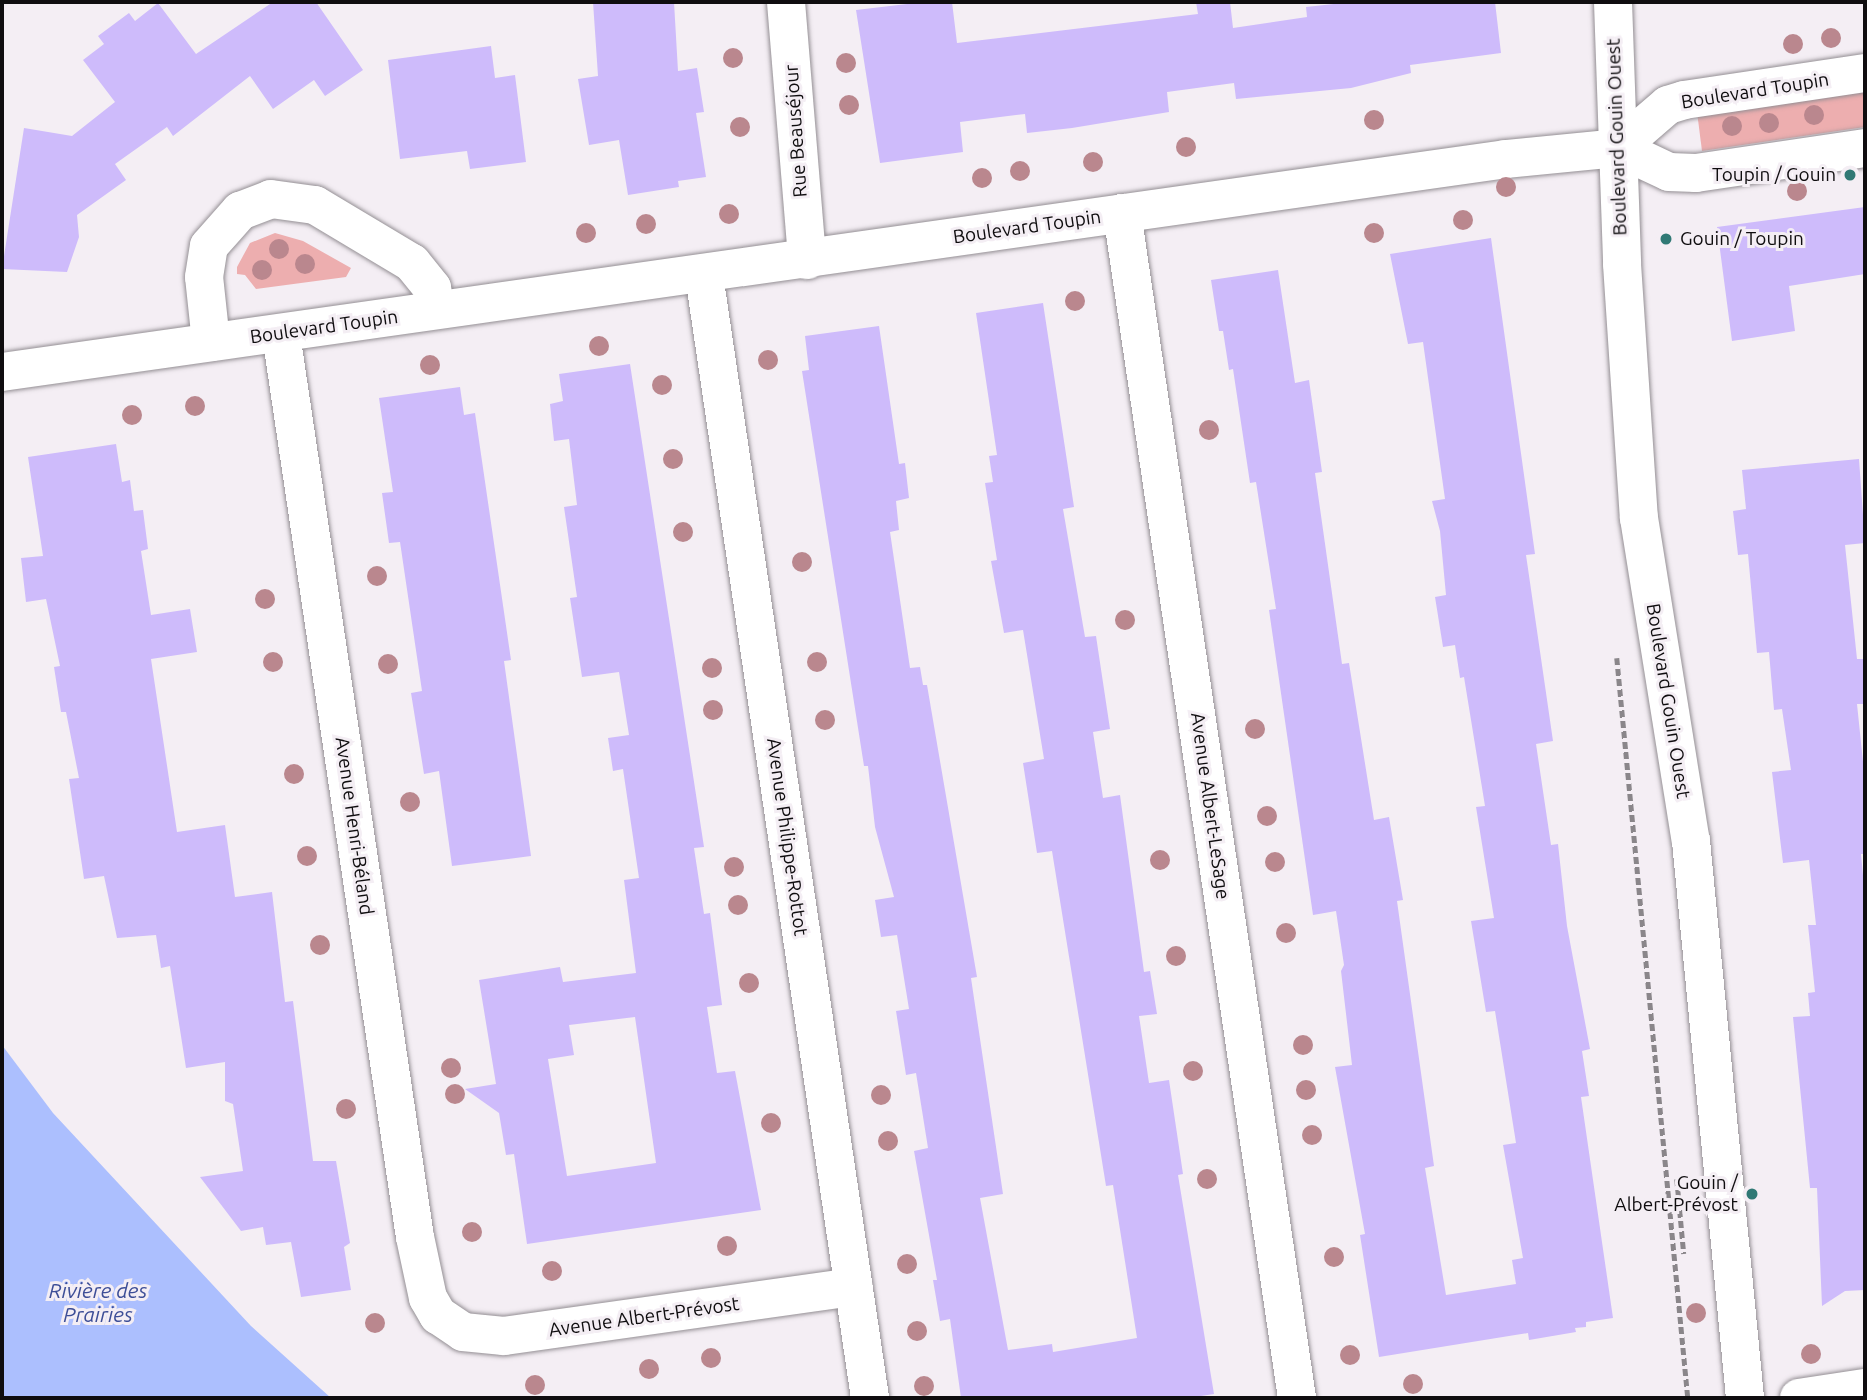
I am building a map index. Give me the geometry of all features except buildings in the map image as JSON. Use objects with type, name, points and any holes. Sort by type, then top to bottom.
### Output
[{"type":"street","name":"Rue Beauséjour","points":[[786,2],[807,260]]},
{"type":"street","name":"Boulevard Gouin Ouest","points":[[1614,2],[1618,148],[1639,518],[1691,841],[1745,1398]]},
{"type":"street","name":"Boulevard Toupin","points":[[2,372],[704,275],[1122,213],[1618,148],[1668,106],[1684,100],[1865,74]]},
{"type":"street","points":[[1618,148],[1669,172],[1696,173],[1865,148]]},
{"type":"street","points":[[211,342],[204,286],[208,246],[240,211],[271,199],[314,205],[412,263],[432,288],[436,310]]},
{"type":"street","name":"Avenue Albert-LeSage","points":[[1122,213],[1297,1398]]},
{"type":"street","name":"Avenue Philippe-Rottot","points":[[704,275],[870,1398]]},
{"type":"street","name":"Avenue Henri-Béland","points":[[281,334],[415,1237],[428,1298],[438,1315]]},
{"type":"street","name":"Avenue Albert-Prévost","points":[[438,1315],[463,1332],[504,1336],[854,1287]]},
{"type":"street","points":[[1799,1398],[1865,1388]]},
{"type":"path","points":[[1616,643],[1688,1398]]},
{"type":"path","points":[[1677,1179],[1684,1254]]},
{"type":"shaded area","points":[[1865,89],[1865,127],[1702,151],[1697,112]]},
{"type":"shaded area","points":[[275,233],[303,241],[351,268],[346,277],[256,289],[245,275],[237,274],[237,267],[250,243]]},
{"type":"water","name":"Rivière des Prairies","points":[[2,1045],[53,1113],[251,1326],[331,1398],[2,1398]]},
{"type":"place","name":"Toupin / Gouin","points":[[1850,175]]},
{"type":"place","name":"Gouin / Toupin","points":[[1666,239]]},
{"type":"place","name":"Gouin / Albert-Prévost","points":[[1752,1194]]}]
